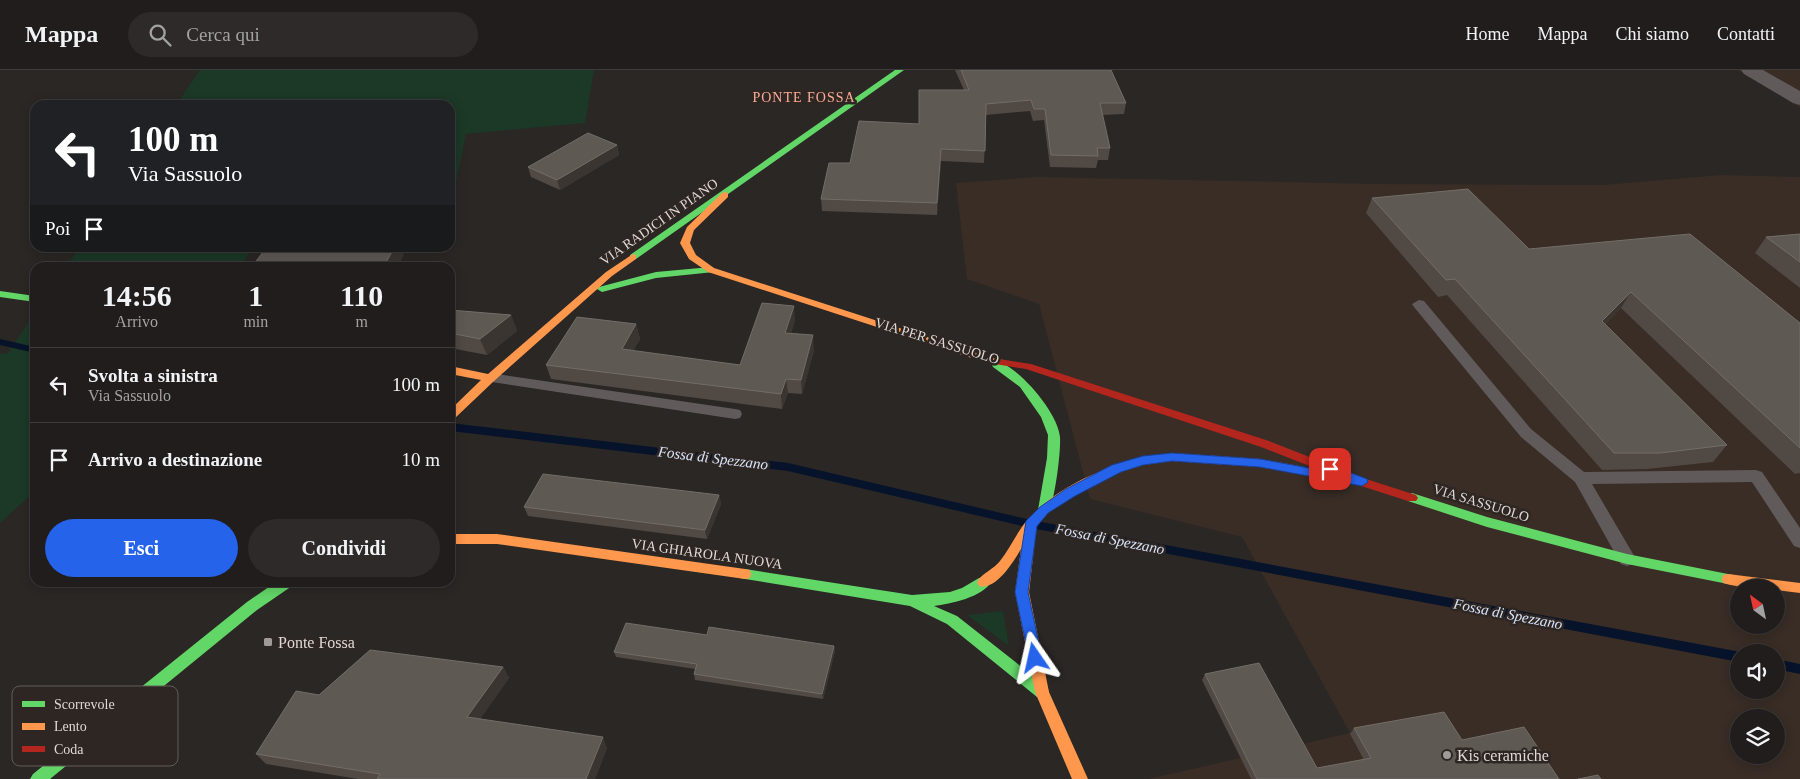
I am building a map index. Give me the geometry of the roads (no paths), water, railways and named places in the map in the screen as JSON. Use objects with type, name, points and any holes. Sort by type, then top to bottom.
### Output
[{"type":"street","name":"VIA RADICI IN PIANO","points":[[455,411],[609,274],[900,70]]},
{"type":"street","points":[[1750,70],[1800,100]]},
{"type":"street","points":[[711,270],[692,257],[685,244],[690,228],[725,194]]},
{"type":"street","points":[[584,296],[632,279],[711,270]]},
{"type":"street","name":"VIA PER SASSUOLO","points":[[711,270],[988,360],[1027,366],[1164,411]]},
{"type":"street","points":[[0,294],[30,298]]},
{"type":"street","points":[[988,360],[1024,384],[1046,416],[1054,435],[1053,458],[1044,510]]},
{"type":"street","points":[[455,371],[490,378]]},
{"type":"street","name":"VIA SASSUOLO","points":[[1164,411],[1265,444],[1362,482],[1487,522],[1627,559],[1706,576],[1800,588]]},
{"type":"street","points":[[912,601],[940,601],[970,592],[1003,567],[1030,524],[1044,510],[1070,492],[1116,468],[1143,460],[1172,457],[1260,463],[1362,482]]},
{"type":"street","points":[[1030,524],[1022,592],[1042,692],[1080,779]]},
{"type":"street","points":[[472,527],[497,539]]},
{"type":"street","points":[[455,539],[497,539]]},
{"type":"street","name":"VIA GHIAROLA NUOVA","points":[[497,539],[718,570],[912,601]]},
{"type":"street","points":[[252,606],[269,587]]},
{"type":"street","points":[[153,686],[252,606],[280,587]]},
{"type":"street","points":[[912,601],[952,620],[1042,692]]},
{"type":"street","points":[[38,779],[54,766]]},
{"type":"lane","points":[[1419,304],[1526,433],[1581,478],[1627,559]]},
{"type":"lane","points":[[490,378],[735,414]]},
{"type":"lane","points":[[1581,478],[1756,476],[1800,541]]},
{"type":"waterway","name":"Fossa di Spezzano","points":[[0,342],[30,349]]},
{"type":"waterway","name":"Fossa di Spezzano","points":[[455,428],[788,467],[1031,524],[1730,655]]},
{"type":"waterway","name":"Fossa di Spezzano","points":[[1785,666],[1800,669]]},
{"type":"place","name":"Ponte Fossa","points":[[268,642]]},
{"type":"place","name":"Kis ceramiche","points":[[1447,755]]},
{"type":"district","name":"PONTE FOSSA","points":[[804,97]]}]
